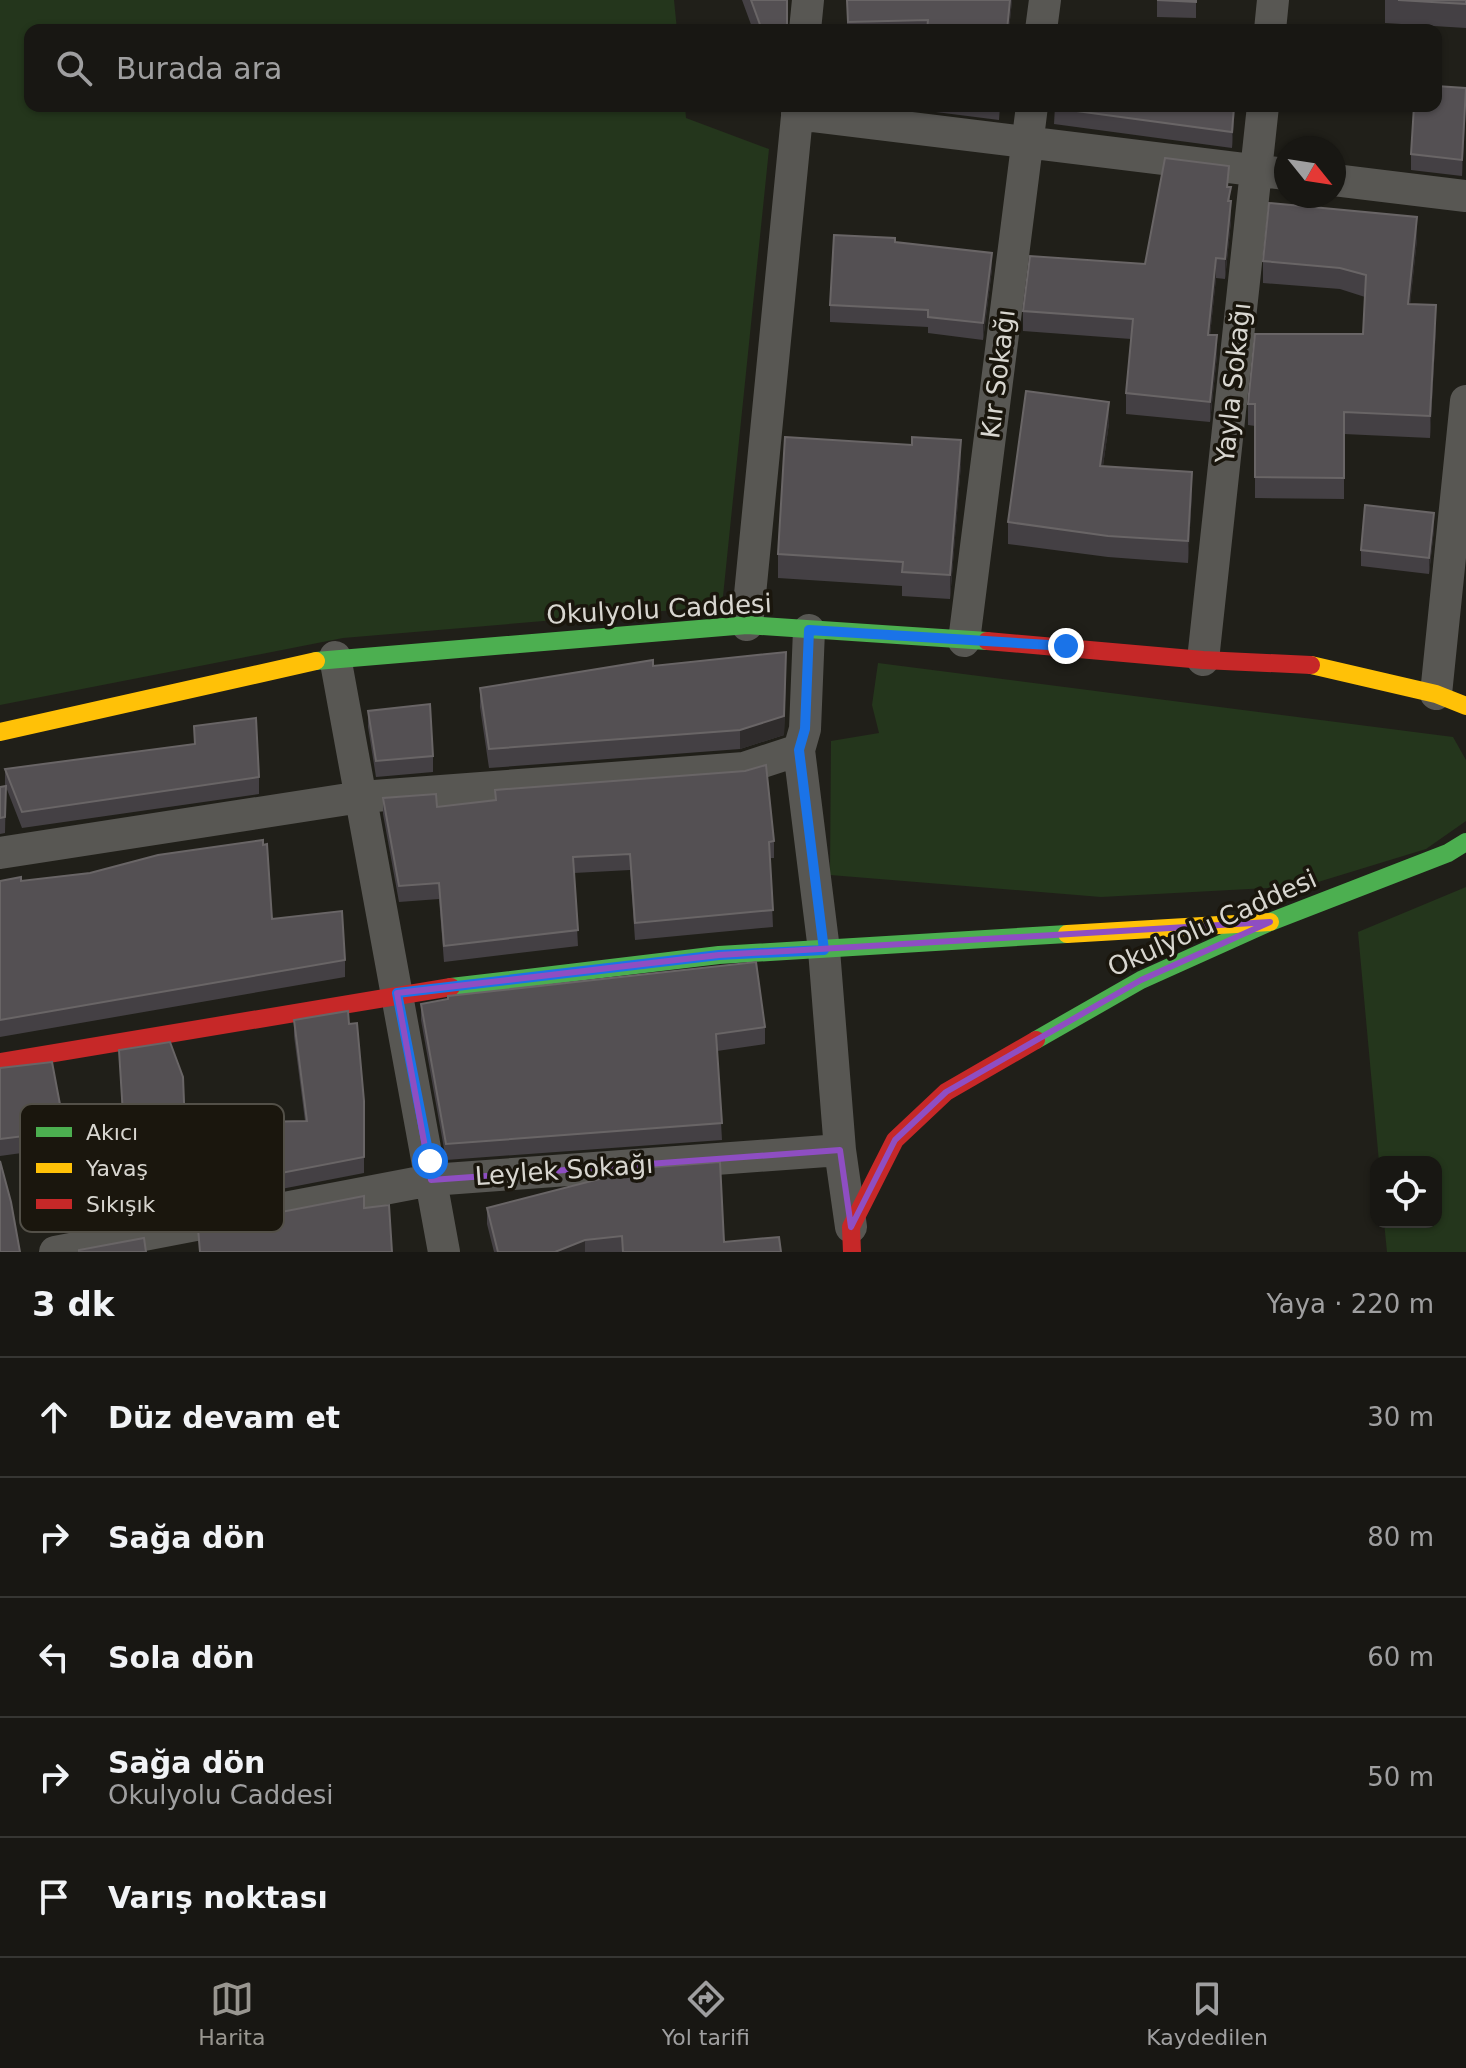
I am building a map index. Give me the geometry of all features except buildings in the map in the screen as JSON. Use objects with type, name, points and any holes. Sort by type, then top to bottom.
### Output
[{"type":"street","points":[[806,24],[808,0]]},
{"type":"street","points":[[1042,24],[1045,0]]},
{"type":"street","points":[[1271,24],[1273,0]]},
{"type":"street","points":[[747,625],[797,112]]},
{"type":"street","points":[[811,112],[1027,143],[1271,172]]},
{"type":"street","name":"Kır Sokağı","points":[[964,641],[1031,112]]},
{"type":"street","name":"Yayla Sokağı","points":[[1203,660],[1271,172],[1264,112]]},
{"type":"street","points":[[1346,181],[1466,196]]},
{"type":"street","points":[[1436,694],[1466,401]]},
{"type":"street","name":"Okulyolu Caddesi","points":[[0,732],[335,657],[747,625],[1066,646],[1203,660],[1316,665],[1436,694],[1466,706]]},
{"type":"street","points":[[809,630],[805,729],[799,750],[824,950],[840,1150],[851,1240]]},
{"type":"street","points":[[335,657],[444,1252]]},
{"type":"street","points":[[0,853],[361,797],[744,768],[799,750]]},
{"type":"street","name":"Okulyolu Caddesi","points":[[851,1240],[895,1140],[946,1092],[1141,980],[1270,922],[1448,853],[1466,842]]},
{"type":"street","points":[[0,1062],[397,993],[719,955],[1270,922]]},
{"type":"street","name":"Leylek Sokağı","points":[[284,1208],[431,1180],[840,1150]]},
{"type":"street","name":"Leylek Sokağı","points":[[55,1252],[159,1232]]},
{"type":"highlighted area","points":[[1270,922],[1141,980],[946,1092],[895,1140],[851,1227],[840,1150],[431,1180],[397,993],[719,955]]},
{"type":"green space","points":[[0,0],[674,0],[676,24],[24,24],[24,112],[686,112],[686,118],[769,149],[722,606],[343,638],[0,705]]},
{"type":"green space","points":[[878,663],[1453,737],[1466,760],[1466,821],[1426,849],[1305,886],[1101,897],[830,875],[831,741],[879,733],[872,705]]},
{"type":"green space","points":[[1466,887],[1466,1252],[1387,1252],[1385,1228],[1442,1228],[1442,1156],[1378,1156],[1358,932]]},
{"type":"traffic: fast","points":[[316,661],[747,625],[987,641]]},
{"type":"traffic: fast","points":[[1036,1040],[1141,980],[1270,922],[1448,853],[1466,842]]},
{"type":"traffic: fast","points":[[451,987],[719,955],[1067,934]]},
{"type":"traffic: slow","points":[[0,732],[316,661]]},
{"type":"traffic: slow","points":[[1311,665],[1436,694],[1466,706]]},
{"type":"traffic: slow","points":[[1067,934],[1270,922]]},
{"type":"traffic: jam","points":[[987,641],[1203,660],[1311,665]]},
{"type":"traffic: jam","points":[[0,1062],[451,987]]},
{"type":"traffic: jam","points":[[852,1252],[851,1227],[895,1140],[946,1092],[1036,1040]]},
{"type":"route","points":[[430,1161],[397,993],[719,955],[824,950],[799,750],[805,729],[809,630],[1066,646]]}]
